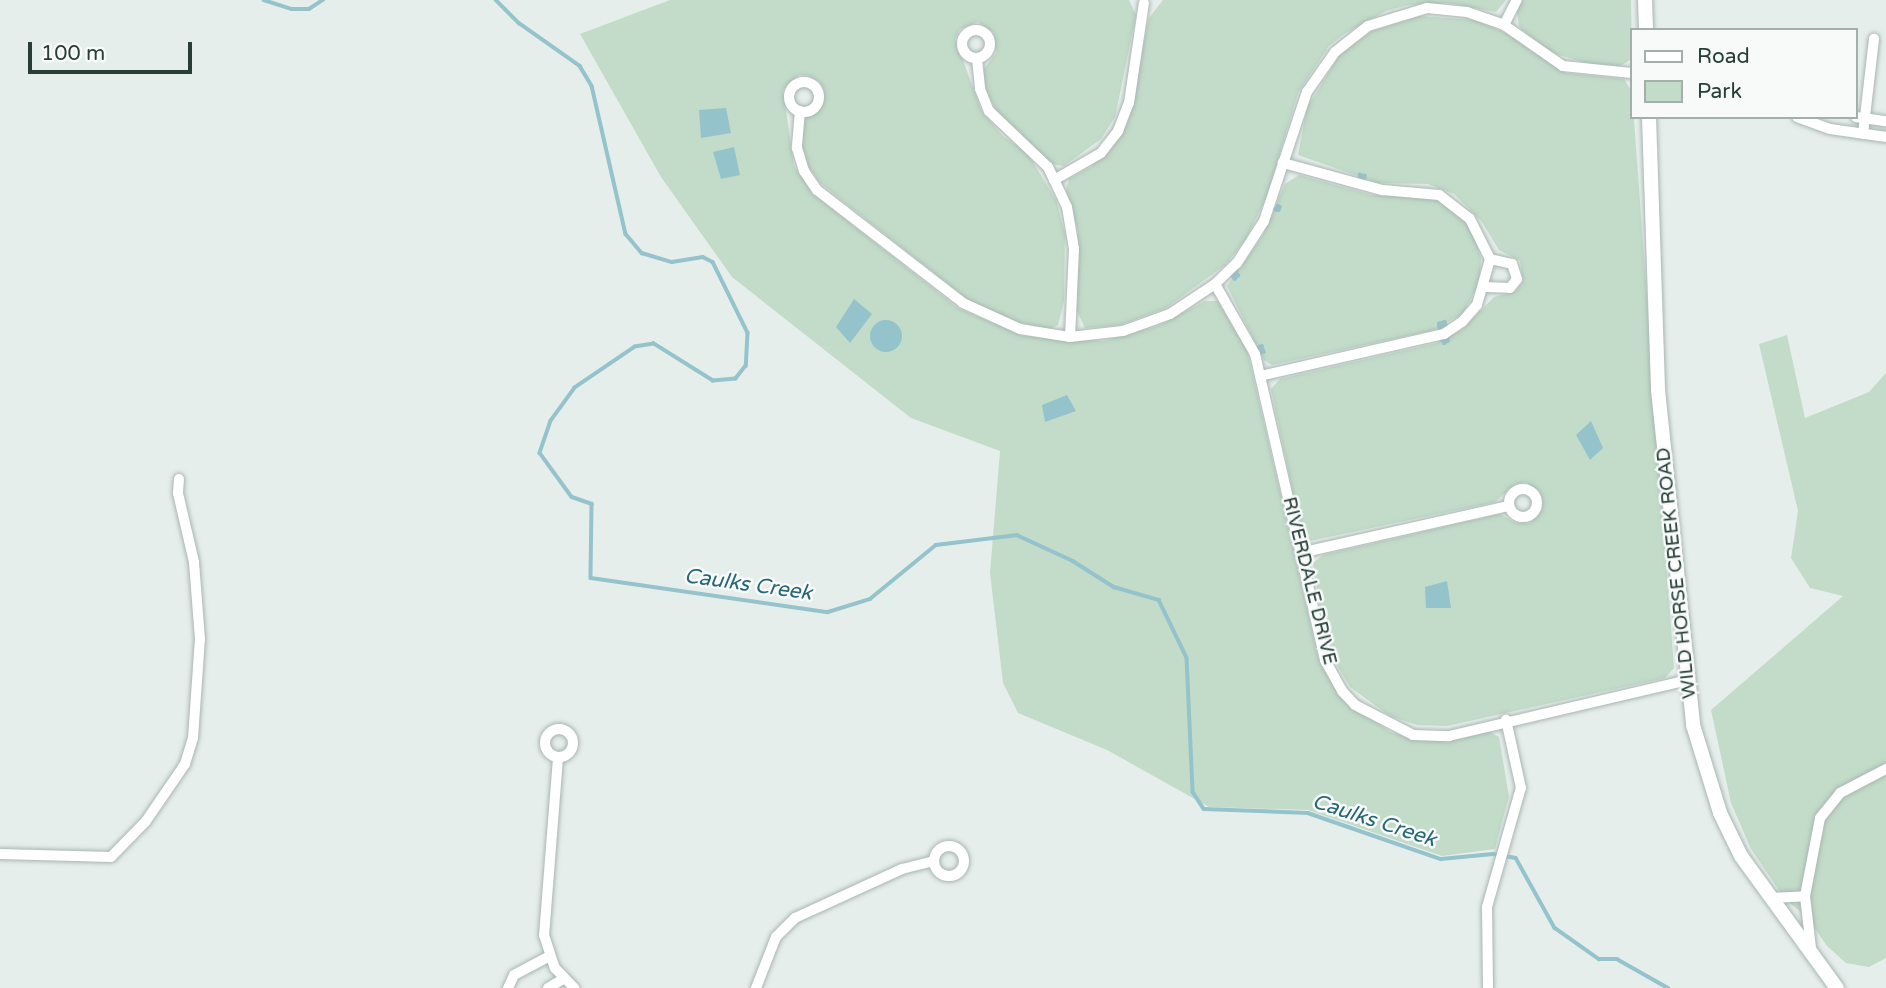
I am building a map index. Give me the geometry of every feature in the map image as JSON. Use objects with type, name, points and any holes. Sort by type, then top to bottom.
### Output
[{"type":"main road","points":[[1645,0],[1646,28]]},
{"type":"main road","name":"WILD HORSE CREEK ROAD","points":[[1649,119],[1658,390],[1693,725],[1720,813],[1767,897],[1837,988]]},
{"type":"street","points":[[1055,180],[1101,153],[1118,131],[1129,103],[1142,1],[1156,0]]},
{"type":"street","points":[[1504,25],[1517,0]]},
{"type":"street","points":[[800,111],[797,148],[804,171],[817,190],[963,303],[1020,329],[1070,337],[1147,324],[1215,284],[1241,258],[1264,221],[1302,104],[1321,69],[1368,26],[1427,8],[1467,12],[1504,25],[1563,66],[1630,73]]},
{"type":"street","points":[[1863,134],[1860,117],[1874,39]]},
{"type":"street","points":[[976,59],[980,89],[989,111],[1036,154],[1055,180],[1067,207],[1074,249],[1070,337]]},
{"type":"street","points":[[1860,117],[1886,121]]},
{"type":"street","points":[[1802,119],[1830,130],[1886,137]]},
{"type":"street","points":[[1260,376],[1444,334],[1469,316],[1485,287],[1490,259],[1470,219],[1439,195],[1382,190],[1283,163]]},
{"type":"street","points":[[1485,287],[1510,288],[1517,279],[1512,264],[1490,259]]},
{"type":"street","name":"RIVERDALE DRIVE","points":[[1215,284],[1248,339],[1260,376],[1325,660],[1342,691],[1354,705],[1391,726],[1423,736],[1449,736],[1506,720],[1687,680]]},
{"type":"street","points":[[0,854],[67,859],[111,857],[146,821],[185,764],[193,738],[200,639],[194,562],[178,493],[179,479]]},
{"type":"street","points":[[1300,553],[1508,506]]},
{"type":"street","points":[[1488,988],[1487,907],[1519,805],[1521,788],[1506,720]]},
{"type":"street","points":[[558,758],[545,915],[549,956],[563,979],[574,988]]},
{"type":"street","points":[[1812,955],[1805,897],[1820,818],[1840,793],[1886,769]]},
{"type":"street","points":[[756,988],[776,937],[795,918],[902,869],[934,861]]},
{"type":"street","points":[[1767,897],[1805,897]]},
{"type":"street","points":[[508,988],[514,975],[549,956]]},
{"type":"street","points":[[548,988],[563,979]]},
{"type":"green space","points":[[670,0],[1129,0],[1136,15],[1115,117],[1101,139],[1064,166],[1051,164],[997,111],[987,93],[983,70],[996,53],[994,33],[978,22],[960,29],[955,39],[982,112],[1003,136],[1028,154],[1056,200],[1065,234],[1064,301],[1058,325],[1049,329],[1018,322],[971,302],[820,183],[804,160],[801,127],[806,117],[820,110],[824,90],[819,81],[806,75],[799,75],[783,90],[794,166],[813,194],[958,308],[1023,336],[1103,341],[1158,326],[1205,301],[1218,301],[1247,350],[1319,661],[1341,697],[1390,732],[1413,738],[1490,732],[1499,737],[1509,796],[1495,849],[1442,856],[1308,810],[1209,807],[1107,750],[1018,713],[1003,683],[990,573],[1000,451],[911,418],[732,277],[661,177],[580,34]]},
{"type":"green space","points":[[1163,0],[1506,0],[1496,12],[1448,3],[1408,5],[1386,11],[1344,34],[1329,46],[1298,93],[1267,196],[1246,239],[1225,265],[1166,308],[1120,325],[1085,328],[1077,311],[1078,231],[1066,190],[1069,179],[1091,167],[1127,124],[1149,18]]},
{"type":"green space","points":[[1522,0],[1631,0],[1630,60],[1618,67],[1595,66],[1550,52],[1519,27],[1517,10]]},
{"type":"green space","points":[[1420,16],[1474,20],[1506,33],[1566,73],[1624,79],[1630,89],[1630,119],[1634,119],[1674,668],[1665,678],[1447,726],[1417,725],[1390,716],[1350,687],[1327,648],[1313,563],[1323,555],[1500,514],[1516,523],[1530,523],[1542,510],[1540,492],[1526,482],[1515,484],[1495,502],[1310,541],[1301,530],[1271,389],[1280,379],[1437,343],[1463,329],[1494,297],[1516,291],[1523,281],[1520,261],[1499,250],[1482,222],[1454,194],[1428,184],[1378,183],[1298,155],[1307,108],[1340,54],[1372,31]]},
{"type":"green space","points":[[1299,175],[1372,195],[1428,197],[1448,205],[1470,226],[1481,258],[1479,284],[1463,313],[1434,330],[1272,365],[1264,360],[1227,286],[1262,237],[1285,184]]},
{"type":"green space","points":[[1787,335],[1805,418],[1869,392],[1886,373],[1886,958],[1869,967],[1846,963],[1827,946],[1807,917],[1785,899],[1751,849],[1731,803],[1711,710],[1843,596],[1810,588],[1791,558],[1798,511],[1759,344]]},
{"type":"water","points":[[726,108],[731,133],[701,138],[699,110]]},
{"type":"water","points":[[734,147],[740,175],[721,179],[713,152]]},
{"type":"water","points":[[854,299],[872,314],[850,343],[836,327]]},
{"type":"water","points":[[886,320],[897,325],[902,336],[897,347],[886,352],[875,347],[870,336],[875,325]]},
{"type":"water","points":[[1067,395],[1076,411],[1045,422],[1042,405]]},
{"type":"water","points":[[1591,421],[1603,448],[1590,460],[1576,435]]},
{"type":"water","points":[[1447,581],[1451,608],[1426,608],[1425,587]]},
{"type":"waterway","name":"Caulks Creek","points":[[264,0],[292,9],[309,9],[323,0]]},
{"type":"waterway","name":"Caulks Creek","points":[[496,0],[519,23],[580,66],[592,86],[626,234],[642,253],[672,262],[703,257],[713,262],[748,333],[746,366],[736,379],[713,381],[654,344],[635,347],[575,388],[551,421],[540,453],[572,497],[592,504],[591,578],[828,612],[870,599],[936,545],[1017,535],[1073,561],[1114,587],[1159,600],[1187,658],[1193,792],[1204,809],[1308,813],[1441,859],[1493,854],[1516,858],[1555,928],[1599,959],[1617,959],[1668,988]]},
{"type":"waterway","points":[[1360,175],[1365,176],[1364,179],[1360,178],[1360,175]]},
{"type":"waterway","points":[[1278,206],[1279,210],[1276,210],[1278,206]]},
{"type":"waterway","points":[[1236,272],[1238,275],[1235,279],[1232,276],[1236,272]]},
{"type":"waterway","points":[[1445,322],[1446,325],[1440,328],[1439,324],[1445,322]]},
{"type":"waterway","points":[[1448,338],[1445,343],[1442,340],[1448,338]]},
{"type":"waterway","points":[[1262,346],[1264,352],[1260,353],[1258,348],[1262,346]]}]
